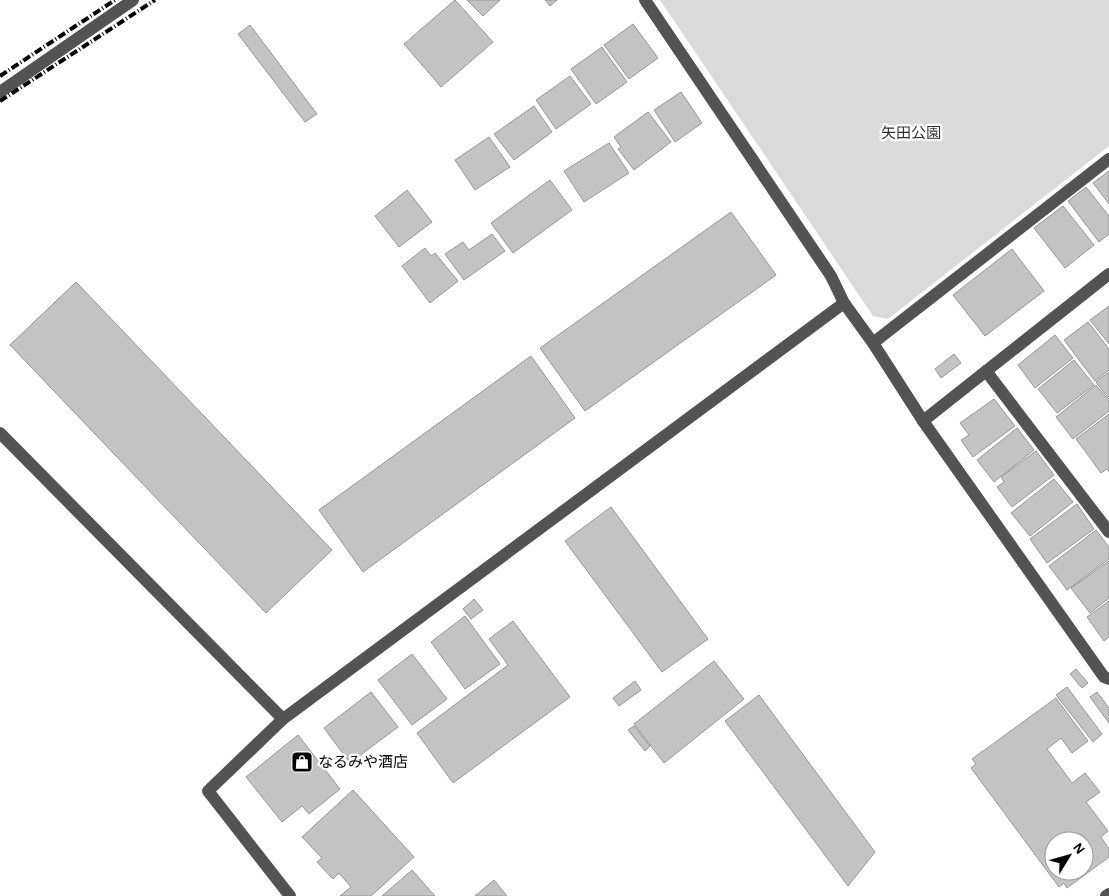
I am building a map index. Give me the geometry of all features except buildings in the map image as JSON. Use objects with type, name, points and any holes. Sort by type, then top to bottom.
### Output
[{"type":"street","points":[[0,92],[133,0]]},
{"type":"street","points":[[645,0],[831,276],[844,303],[873,343],[923,421],[1104,677],[1109,679]]},
{"type":"street","points":[[873,343],[1109,159]]},
{"type":"street","points":[[923,421],[1108,277]]},
{"type":"street","points":[[290,896],[208,791],[282,719],[844,303]]},
{"type":"street","points":[[986,371],[1109,532]]},
{"type":"street","points":[[0,433],[282,719]]},
{"type":"green space","name":"矢田公園","points":[[660,0],[1109,0],[1109,146],[888,319],[873,316]]},
{"type":"railway","points":[[0,76],[115,0]]},
{"type":"railway","points":[[0,101],[155,0]]},
{"type":"place","name":"なるみや酒店","points":[[302,762]]}]
